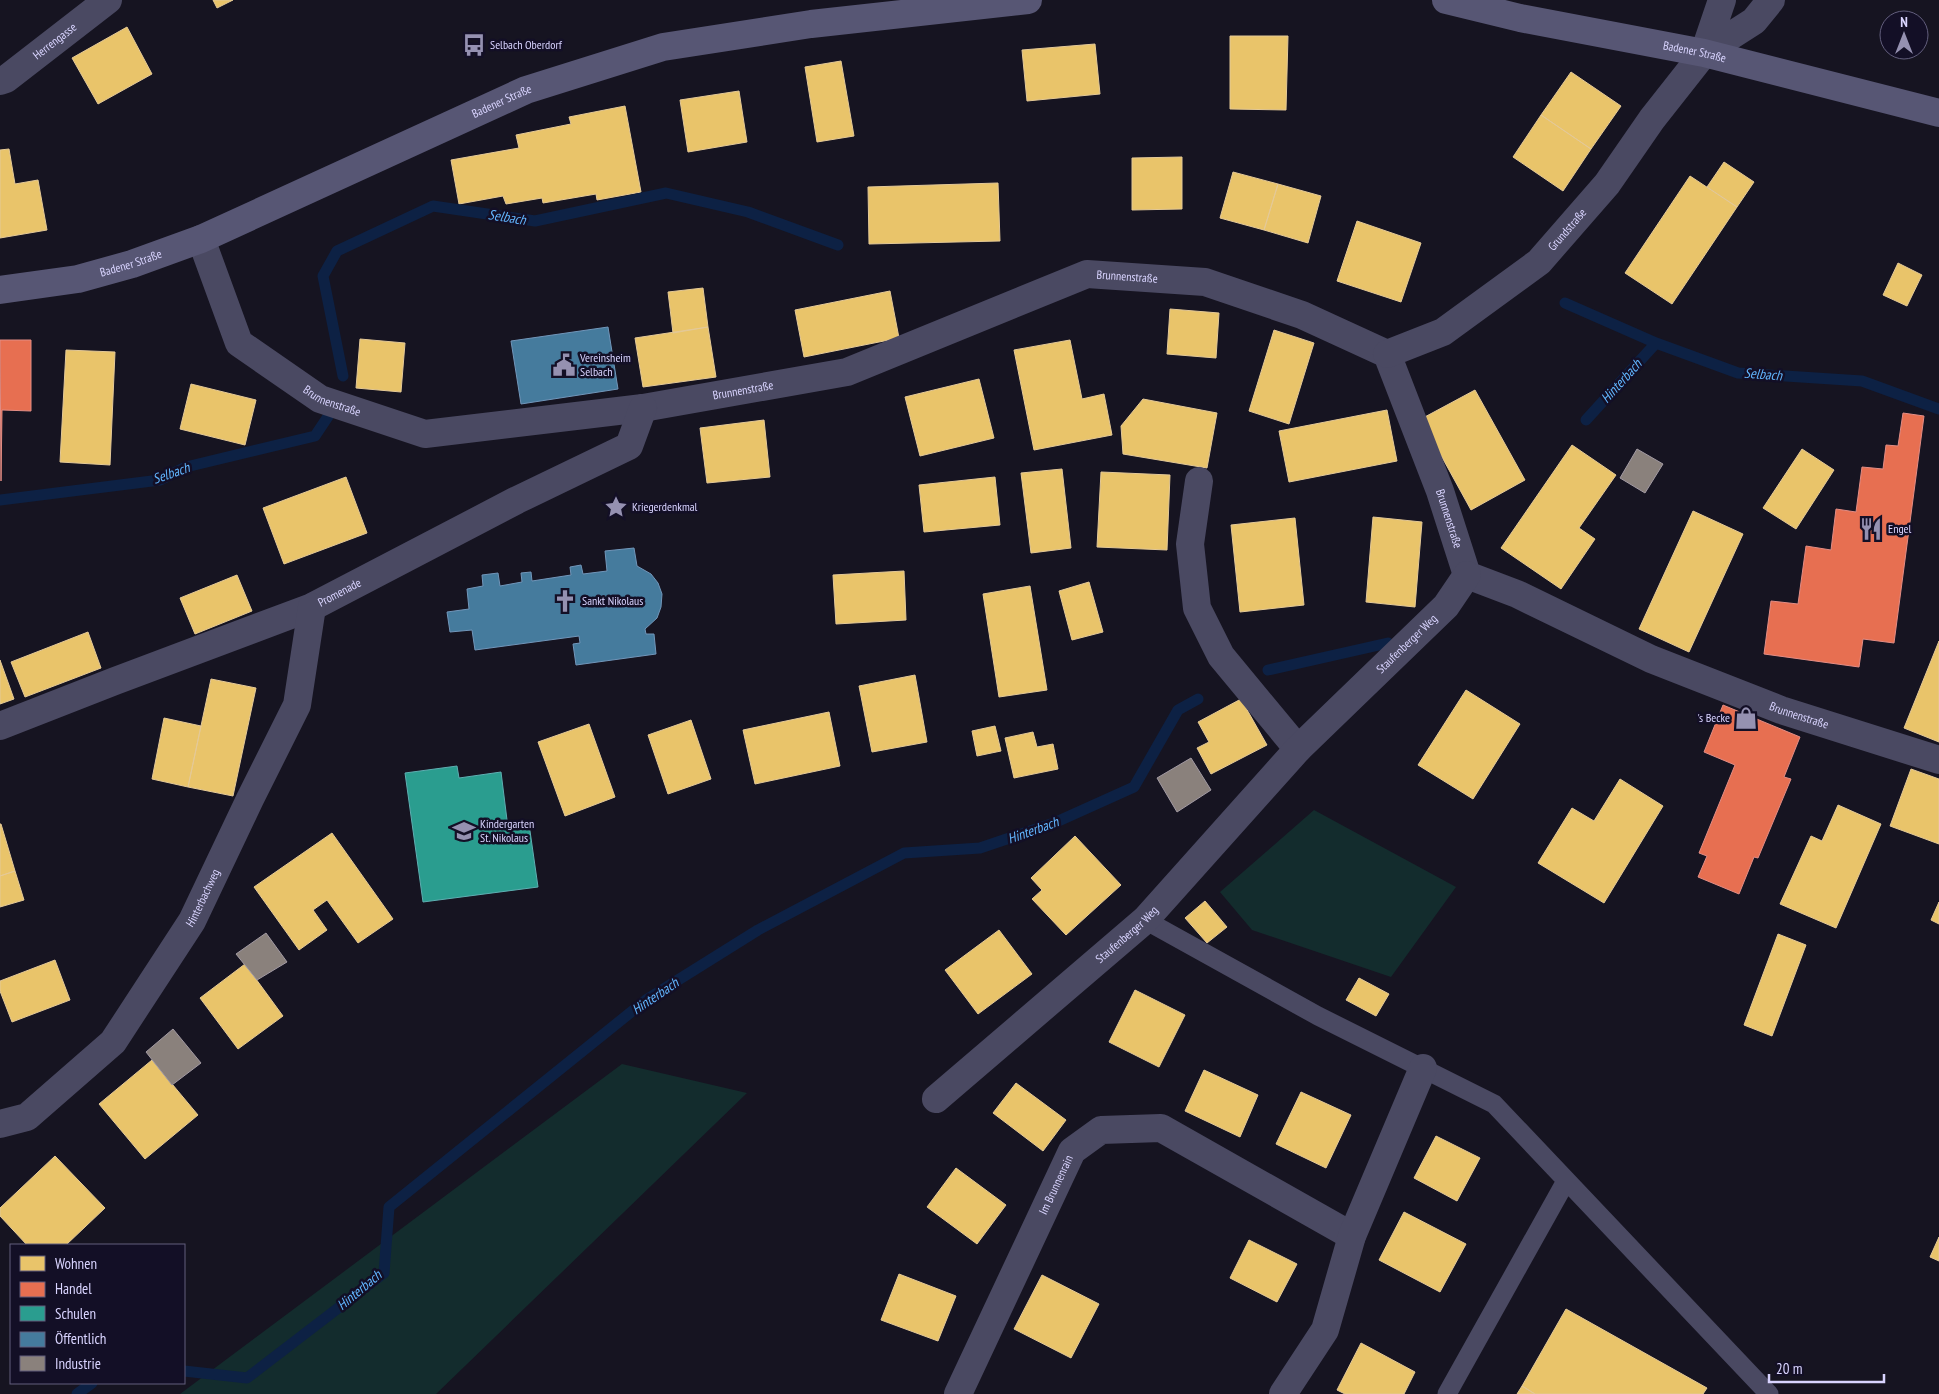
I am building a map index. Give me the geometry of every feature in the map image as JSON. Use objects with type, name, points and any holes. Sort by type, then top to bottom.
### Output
[{"type":"main road","name":"Badener Straße","points":[[0,290],[87,276],[132,264],[201,239],[526,90],[663,47],[811,24],[1028,0]]},
{"type":"main road","name":"Badener Straße","points":[[1446,0],[1520,18],[1704,53],[1939,113]]},
{"type":"street","name":"Herrengasse","points":[[0,81],[6,79],[108,0]]},
{"type":"street","name":"Grundstraße","points":[[1704,53],[1722,0]]},
{"type":"street","name":"Grundstraße","points":[[1387,354],[1443,332],[1538,262],[1607,184],[1652,119],[1704,53],[1754,21],[1771,0]]},
{"type":"street","name":"Brunnenstraße","points":[[201,239],[239,343],[320,399],[425,434],[644,408],[847,372],[1086,274],[1205,282],[1302,315],[1387,354],[1440,491],[1467,575],[1517,594],[1651,659],[1781,710],[1939,760]]},
{"type":"street","name":"Promenade","points":[[0,726],[124,677],[312,607],[517,500],[630,446],[644,408]]},
{"type":"street","points":[[1199,481],[1190,544],[1197,608],[1221,656],[1298,749]]},
{"type":"street","name":"Staufenberger Weg","points":[[936,1099],[1145,920],[1298,749],[1446,606],[1467,575]]},
{"type":"street","name":"Hinterbachweg","points":[[0,1124],[27,1117],[112,1042],[192,921],[297,705],[312,607]]},
{"type":"street","points":[[1283,1394],[1325,1330],[1352,1236],[1423,1068]]},
{"type":"street","name":"Im Brunnenrain","points":[[958,1394],[1072,1151],[1101,1130],[1161,1128],[1352,1236]]},
{"type":"lane","points":[[1145,920],[1318,1016],[1494,1104],[1769,1394]]},
{"type":"lane","points":[[1447,1394],[1566,1181]]},
{"type":"green space","points":[[1314,810],[1456,887],[1391,977],[1252,930],[1220,892]]},
{"type":"green space","points":[[622,1064],[747,1093],[436,1394],[180,1394]]},
{"type":"building: Wohnen","points":[[213,0],[233,0],[217,8]]},
{"type":"building: Wohnen","points":[[127,27],[152,74],[98,104],[72,58]]},
{"type":"building: Wohnen","points":[[1230,36],[1288,36],[1286,110],[1230,109]]},
{"type":"building: Wohnen","points":[[1095,44],[1100,94],[1027,101],[1022,50]]},
{"type":"building: Wohnen","points":[[841,61],[854,136],[817,142],[805,67]]},
{"type":"building: Wohnen","points":[[1571,72],[1621,106],[1591,149],[1541,115]]},
{"type":"building: Wohnen","points":[[739,91],[747,142],[688,152],[680,100]]},
{"type":"building: Wohnen","points":[[625,106],[641,192],[597,200],[596,194],[543,203],[542,198],[506,204],[503,196],[459,204],[451,160],[519,148],[516,135],[571,124],[569,117]]},
{"type":"building: Wohnen","points":[[1541,115],[1591,149],[1563,191],[1513,157]]},
{"type":"building: Wohnen","points":[[9,149],[15,184],[38,180],[47,230],[0,238],[0,150]]},
{"type":"building: Wohnen","points":[[1182,157],[1182,209],[1132,210],[1132,158]]},
{"type":"building: Wohnen","points":[[1724,162],[1754,182],[1737,207],[1707,187]]},
{"type":"building: Wohnen","points":[[1233,172],[1278,184],[1264,230],[1220,218]]},
{"type":"building: Wohnen","points":[[1690,176],[1737,207],[1672,304],[1625,273]]},
{"type":"building: Wohnen","points":[[998,183],[1000,241],[869,244],[868,187]]},
{"type":"building: Wohnen","points":[[1278,184],[1321,196],[1308,243],[1264,230]]},
{"type":"building: Wohnen","points":[[1357,221],[1421,243],[1401,302],[1337,281]]},
{"type":"building: Wohnen","points":[[1898,263],[1922,275],[1907,306],[1883,295]]},
{"type":"building: Wohnen","points":[[703,288],[708,327],[673,333],[668,292]]},
{"type":"building: Wohnen","points":[[890,291],[899,338],[804,357],[795,310]]},
{"type":"building: Wohnen","points":[[1170,309],[1219,313],[1216,358],[1167,354]]},
{"type":"building: Wohnen","points":[[708,327],[716,377],[643,387],[635,338]]},
{"type":"building: Wohnen","points":[[1274,330],[1314,343],[1289,424],[1249,411]]},
{"type":"building: Wohnen","points":[[360,339],[405,343],[401,392],[356,388]]},
{"type":"building: Wohnen","points":[[1070,340],[1082,399],[1104,394],[1112,435],[1034,450],[1014,350]]},
{"type":"building: Wohnen","points":[[66,350],[115,352],[110,465],[60,462]]},
{"type":"building: Wohnen","points":[[979,379],[994,438],[920,456],[905,397]]},
{"type":"building: Wohnen","points":[[191,384],[256,400],[245,445],[180,429]]},
{"type":"building: Wohnen","points":[[1475,390],[1525,480],[1471,510],[1421,419]]},
{"type":"building: Wohnen","points":[[1143,399],[1217,413],[1207,468],[1123,454],[1121,426]]},
{"type":"building: Wohnen","points":[[1387,410],[1397,461],[1289,482],[1279,431]]},
{"type":"building: Wohnen","points":[[764,420],[770,477],[707,483],[700,428]]},
{"type":"building: Wohnen","points":[[1572,445],[1616,475],[1579,528],[1595,539],[1561,589],[1501,548]]},
{"type":"building: Wohnen","points":[[1802,449],[1834,470],[1796,529],[1763,508]]},
{"type":"building: Wohnen","points":[[1062,469],[1071,548],[1031,553],[1021,473]]},
{"type":"building: Wohnen","points":[[1101,472],[1170,475],[1167,550],[1097,547]]},
{"type":"building: Wohnen","points":[[346,477],[367,533],[284,564],[263,508]]},
{"type":"building: Wohnen","points":[[995,477],[1000,525],[924,532],[919,485]]},
{"type":"building: Wohnen","points":[[1693,511],[1743,534],[1689,652],[1639,629]]},
{"type":"building: Wohnen","points":[[1373,517],[1422,522],[1415,607],[1366,602]]},
{"type":"building: Wohnen","points":[[1295,518],[1304,605],[1240,612],[1231,525]]},
{"type":"building: Wohnen","points":[[904,571],[906,620],[836,624],[833,575]]},
{"type":"building: Wohnen","points":[[237,575],[252,611],[195,634],[180,598]]},
{"type":"building: Wohnen","points":[[1089,582],[1103,632],[1072,640],[1059,591]]},
{"type":"building: Wohnen","points":[[1030,586],[1047,690],[999,697],[983,594]]},
{"type":"building: Wohnen","points":[[88,632],[101,668],[25,697],[11,662]]},
{"type":"building: Wohnen","points":[[1939,641],[1939,742],[1904,728]]},
{"type":"building: Wohnen","points":[[0,660],[14,699],[0,704]]},
{"type":"building: Wohnen","points":[[915,675],[927,742],[872,752],[859,686]]},
{"type":"building: Wohnen","points":[[211,679],[256,688],[233,796],[188,787]]},
{"type":"building: Wohnen","points":[[1466,690],[1520,724],[1473,799],[1418,765]]},
{"type":"building: Wohnen","points":[[1241,699],[1267,745],[1211,774],[1197,748],[1209,742],[1198,722]]},
{"type":"building: Wohnen","points":[[829,712],[840,766],[755,784],[743,730]]},
{"type":"building: Wohnen","points":[[164,718],[201,726],[188,787],[152,779]]},
{"type":"building: Wohnen","points":[[691,720],[711,779],[668,794],[648,735]]},
{"type":"building: Wohnen","points":[[589,724],[615,797],[565,816],[538,742]]},
{"type":"building: Wohnen","points":[[995,726],[1001,751],[977,756],[972,731]]},
{"type":"building: Wohnen","points":[[1033,732],[1037,747],[1053,744],[1058,769],[1014,778],[1005,738]]},
{"type":"building: Wohnen","points":[[1911,769],[1939,779],[1939,844],[1890,826]]},
{"type":"building: Wohnen","points":[[1620,779],[1663,806],[1604,903],[1538,863],[1572,808],[1594,821]]},
{"type":"building: Wohnen","points":[[1838,805],[1881,824],[1836,928],[1780,904],[1811,836],[1822,841]]},
{"type":"building: Wohnen","points":[[0,824],[15,871],[0,876]]},
{"type":"building: Wohnen","points":[[332,833],[393,919],[358,943],[327,900],[313,910],[327,930],[299,950],[254,887]]},
{"type":"building: Wohnen","points":[[1075,836],[1121,885],[1066,935],[1032,899],[1042,890],[1031,878]]},
{"type":"building: Wohnen","points":[[15,871],[24,900],[0,907],[0,876]]},
{"type":"building: Wohnen","points":[[1205,901],[1227,927],[1207,943],[1185,918]]},
{"type":"building: Wohnen","points":[[1939,902],[1939,924],[1931,920]]},
{"type":"building: Wohnen","points":[[999,930],[1032,974],[978,1014],[945,970]]},
{"type":"building: Wohnen","points":[[1778,934],[1806,945],[1772,1036],[1744,1025]]},
{"type":"building: Wohnen","points":[[55,960],[70,1000],[12,1022],[0,991],[0,981]]},
{"type":"building: Wohnen","points":[[245,964],[283,1016],[238,1049],[200,998]]},
{"type":"building: Wohnen","points":[[1359,978],[1389,994],[1376,1016],[1346,1000]]},
{"type":"building: Wohnen","points":[[1135,990],[1185,1015],[1159,1067],[1109,1042]]},
{"type":"building: Wohnen","points":[[152,1060],[198,1115],[145,1159],[99,1104]]},
{"type":"building: Wohnen","points":[[1204,1070],[1258,1095],[1240,1137],[1185,1111]]},
{"type":"building: Wohnen","points":[[1016,1083],[1066,1120],[1043,1151],[993,1113]]},
{"type":"building: Wohnen","points":[[1301,1092],[1351,1115],[1326,1168],[1276,1144]]},
{"type":"building: Wohnen","points":[[1436,1136],[1480,1158],[1457,1201],[1414,1178]]},
{"type":"building: Wohnen","points":[[55,1156],[105,1208],[67,1244],[26,1244],[0,1216],[0,1208]]},
{"type":"building: Wohnen","points":[[956,1168],[1006,1205],[977,1244],[927,1207]]},
{"type":"building: Wohnen","points":[[1404,1212],[1466,1244],[1440,1292],[1379,1260]]},
{"type":"building: Wohnen","points":[[1939,1237],[1939,1261],[1930,1257]]},
{"type":"building: Wohnen","points":[[1249,1240],[1297,1264],[1277,1302],[1230,1278]]},
{"type":"building: Wohnen","points":[[899,1274],[956,1296],[938,1341],[881,1320]]},
{"type":"building: Wohnen","points":[[1042,1275],[1099,1304],[1071,1358],[1014,1329]]},
{"type":"building: Wohnen","points":[[1566,1309],[1707,1388],[1703,1394],[1535,1394],[1522,1386]]},
{"type":"building: Wohnen","points":[[1361,1343],[1415,1372],[1404,1394],[1345,1394],[1337,1390]]},
{"type":"building: Wohnen","points":[[1522,1386],[1535,1394],[1517,1394]]},
{"type":"building: Handel","points":[[0,340],[31,340],[31,411],[2,410],[1,481]]},
{"type":"building: Handel","name":"Engel","points":[[1903,413],[1924,416],[1894,643],[1863,639],[1859,667],[1764,654],[1771,601],[1798,604],[1806,546],[1831,550],[1836,509],[1856,512],[1862,467],[1883,469],[1886,445],[1898,446]]},
{"type":"building: Handel","points":[[1723,705],[1800,737],[1784,777],[1791,779],[1758,858],[1754,857],[1739,894],[1698,877],[1707,856],[1699,853],[1735,765],[1704,752]]},
{"type":"building: Schulen","points":[[457,766],[459,778],[501,772],[508,828],[529,824],[538,887],[423,902],[405,773]]},
{"type":"building: Öffentlich","name":"Vereinsheim Selbach","points":[[608,327],[618,389],[521,404],[511,341]]},
{"type":"building: Öffentlich","name":"Sankt Nikolaus","points":[[634,548],[637,566],[651,574],[658,583],[662,594],[661,607],[657,618],[645,629],[646,634],[654,634],[656,654],[576,665],[573,644],[580,643],[579,636],[475,650],[472,630],[450,632],[447,612],[469,609],[467,589],[483,586],[482,575],[498,573],[500,586],[522,582],[521,573],[531,572],[532,581],[571,575],[570,567],[581,565],[583,574],[607,571],[605,551]]},
{"type":"building: Industrie","points":[[1637,449],[1663,464],[1645,493],[1620,478]]},
{"type":"building: Industrie","points":[[1191,758],[1211,790],[1177,812],[1157,778]]},
{"type":"building: Industrie","points":[[266,933],[287,962],[257,980],[236,954]]},
{"type":"building: Industrie","points":[[173,1029],[201,1063],[172,1085],[146,1052]]},
{"type":"waterway","name":"Selbach","points":[[343,376],[323,276],[337,251],[433,206],[535,221],[666,193],[748,212],[838,245]]},
{"type":"waterway","name":"Selbach","points":[[1565,303],[1656,343],[1738,373],[1862,381],[1939,409]]},
{"type":"waterway","name":"Hinterbach","points":[[1586,420],[1656,343]]},
{"type":"waterway","name":"Selbach","points":[[0,500],[160,480],[186,467],[315,436],[329,415]]},
{"type":"waterway","name":"Hinterbach","points":[[1268,670],[1388,643]]},
{"type":"waterway","name":"Hinterbach","points":[[185,1371],[247,1378],[384,1273],[389,1207],[646,1000],[758,930],[904,853],[980,848],[1054,823],[1134,787],[1178,710],[1198,699]]},
{"type":"waterway","name":"Hinterbach","points":[[77,1394],[91,1384]]},
{"type":"place","name":"Selbach Oberdorf","points":[[474,45]]},
{"type":"place","name":"Vereinsheim Selbach","points":[[564,365]]},
{"type":"place","name":"Kriegerdenkmal","points":[[616,507]]},
{"type":"place","name":"Engel","points":[[1871,529]]},
{"type":"place","name":"Sankt Nikolaus","points":[[565,601]]},
{"type":"place","name":"'s Becke","points":[[1746,718]]},
{"type":"place","name":"Kindergarten St. Nikolaus","points":[[464,831]]}]
